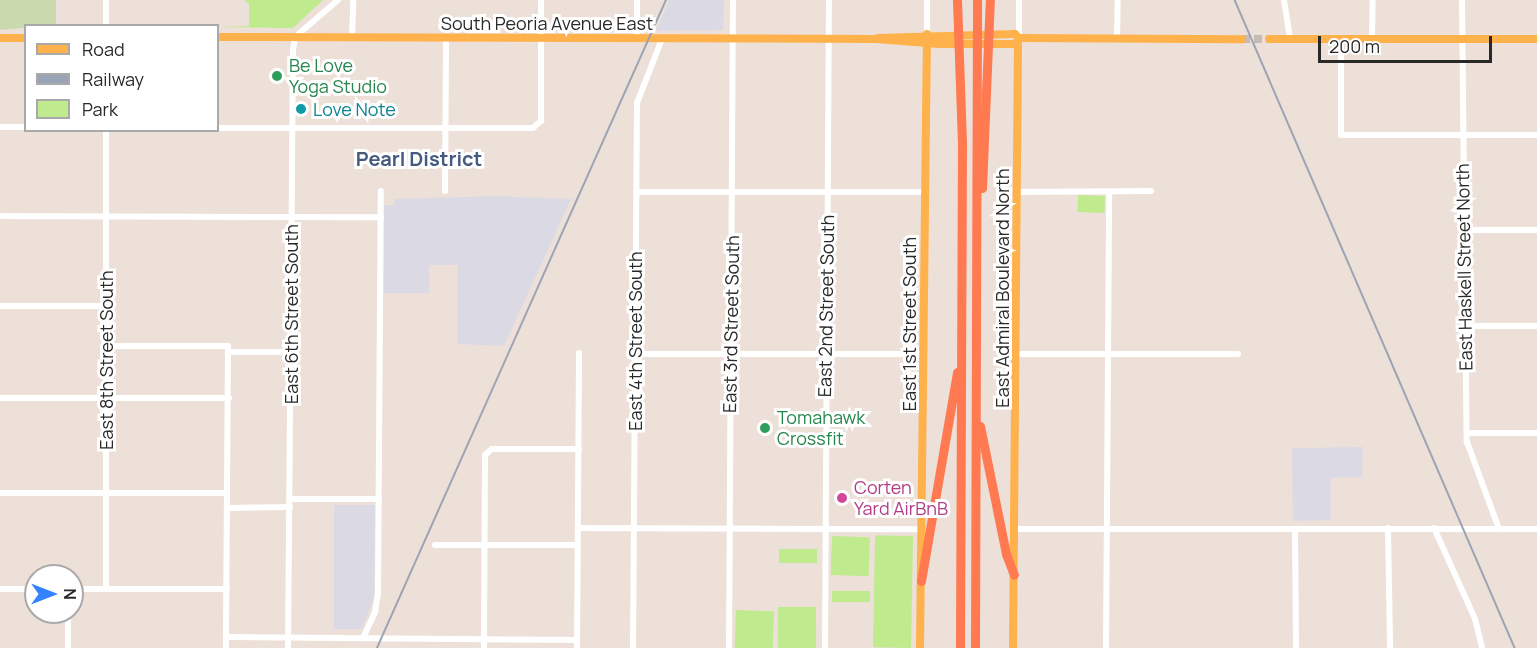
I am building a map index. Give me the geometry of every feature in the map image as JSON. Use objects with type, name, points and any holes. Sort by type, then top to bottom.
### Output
[{"type":"highway","points":[[955,0],[960,64],[960,648]]},
{"type":"highway","points":[[975,648],[977,226],[985,168],[983,64],[977,0]]},
{"type":"highway","points":[[983,64],[990,0]]},
{"type":"highway","points":[[921,582],[961,352]]},
{"type":"highway","points":[[975,408],[1006,554],[1014,575]]},
{"type":"main road","name":"South Peoria Avenue East","points":[[219,38],[927,39],[1015,34],[1018,38],[1242,39]]},
{"type":"main road","points":[[0,38],[24,38]]},
{"type":"main road","name":"East Admiral Boulevard North","points":[[1013,648],[1018,38]]},
{"type":"main road","name":"East 1st Street South","points":[[920,648],[927,39]]},
{"type":"main road","points":[[1269,39],[1537,39]]},
{"type":"street","points":[[106,0],[106,24]]},
{"type":"street","points":[[295,37],[338,0]]},
{"type":"street","points":[[352,38],[353,0]]},
{"type":"street","points":[[219,128],[538,126],[541,0]]},
{"type":"street","points":[[637,0],[637,39]]},
{"type":"street","name":"East 3rd Street South","points":[[729,648],[733,0]]},
{"type":"street","name":"East 2nd Street South","points":[[825,648],[829,0]]},
{"type":"street","name":"East 1st Street South","points":[[927,0],[927,39]]},
{"type":"street","name":"East Admiral Boulevard North","points":[[1018,38],[1019,0]]},
{"type":"street","points":[[1117,39],[1118,0]]},
{"type":"street","points":[[1284,0],[1290,39]]},
{"type":"street","points":[[1372,39],[1373,0]]},
{"type":"street","name":"East Haskell Street North","points":[[1462,0],[1461,135],[1467,434],[1470,457],[1499,529]]},
{"type":"street","name":"East 6th Street South","points":[[288,648],[293,352],[292,128],[295,37]]},
{"type":"street","points":[[445,190],[446,38]]},
{"type":"street","name":"East 4th Street South","points":[[633,648],[637,103],[662,39]]},
{"type":"street","points":[[1341,39],[1341,135],[1537,135]]},
{"type":"street","points":[[0,128],[24,128]]},
{"type":"street","name":"East 8th Street South","points":[[106,132],[106,589]]},
{"type":"street","points":[[363,638],[377,603],[381,191]]},
{"type":"street","points":[[1018,192],[1151,191]]},
{"type":"street","points":[[636,192],[925,192]]},
{"type":"street","points":[[1106,648],[1109,192]]},
{"type":"street","points":[[0,216],[381,217]]},
{"type":"street","points":[[1464,230],[1537,230]]},
{"type":"street","points":[[0,306],[105,306]]},
{"type":"street","points":[[1466,326],[1537,326]]},
{"type":"street","points":[[106,346],[293,352]]},
{"type":"street","points":[[226,648],[228,349]]},
{"type":"street","points":[[577,648],[579,353]]},
{"type":"street","points":[[635,354],[924,354]]},
{"type":"street","points":[[1017,354],[1238,354]]},
{"type":"street","points":[[0,398],[229,398]]},
{"type":"street","points":[[1467,434],[1537,433]]},
{"type":"street","points":[[484,648],[487,451],[579,449]]},
{"type":"street","points":[[0,494],[227,493]]},
{"type":"street","points":[[290,499],[379,499]]},
{"type":"street","points":[[227,508],[290,507]]},
{"type":"street","points":[[578,528],[921,529]]},
{"type":"street","points":[[1388,528],[1390,648]]},
{"type":"street","points":[[1434,528],[1475,620],[1482,648]]},
{"type":"street","points":[[1015,529],[1537,529]]},
{"type":"street","points":[[1295,529],[1296,648]]},
{"type":"street","points":[[435,545],[578,545]]},
{"type":"street","points":[[0,589],[24,589]]},
{"type":"street","points":[[84,589],[227,589]]},
{"type":"street","points":[[68,624],[68,648]]},
{"type":"street","points":[[226,638],[577,640]]},
{"type":"shaded area","points":[[669,0],[724,0],[723,30],[656,31]]},
{"type":"shaded area","points":[[496,196],[571,199],[504,346],[457,344],[458,265],[429,265],[429,293],[384,293],[384,205],[394,205],[394,199]]},
{"type":"shaded area","points":[[1363,447],[1362,477],[1331,478],[1331,520],[1293,521],[1292,448]]},
{"type":"shaded area","points":[[334,505],[375,505],[374,598],[362,629],[334,629]]},
{"type":"green space","points":[[0,0],[56,0],[56,24],[24,24],[24,28],[0,30]]},
{"type":"green space","points":[[244,0],[323,0],[293,28],[219,27],[249,26],[249,4]]},
{"type":"green space","points":[[1078,195],[1105,196],[1104,213],[1077,212]]},
{"type":"green space","points":[[875,535],[913,536],[911,648],[873,647]]},
{"type":"green space","points":[[832,536],[870,537],[869,576],[831,575]]},
{"type":"green space","points":[[779,549],[817,549],[817,563],[779,563]]},
{"type":"green space","points":[[832,591],[870,591],[870,602],[832,602]]},
{"type":"green space","points":[[778,607],[816,607],[816,648],[778,648]]},
{"type":"green space","points":[[736,610],[774,611],[773,648],[735,648]]},
{"type":"tunnel","points":[[1242,39],[1269,39]]},
{"type":"railway","points":[[377,648],[666,0]]},
{"type":"railway","points":[[1235,0],[1515,648]]},
{"type":"place","name":"Be Love Yoga Studio","points":[[277,76]]},
{"type":"place","name":"Love Note","points":[[301,109]]},
{"type":"place","name":"Tomahawk Crossfit","points":[[765,428]]},
{"type":"place","name":"Corten Yard AirBnB","points":[[842,498]]},
{"type":"district","name":"Pearl District","points":[[419,158]]}]
